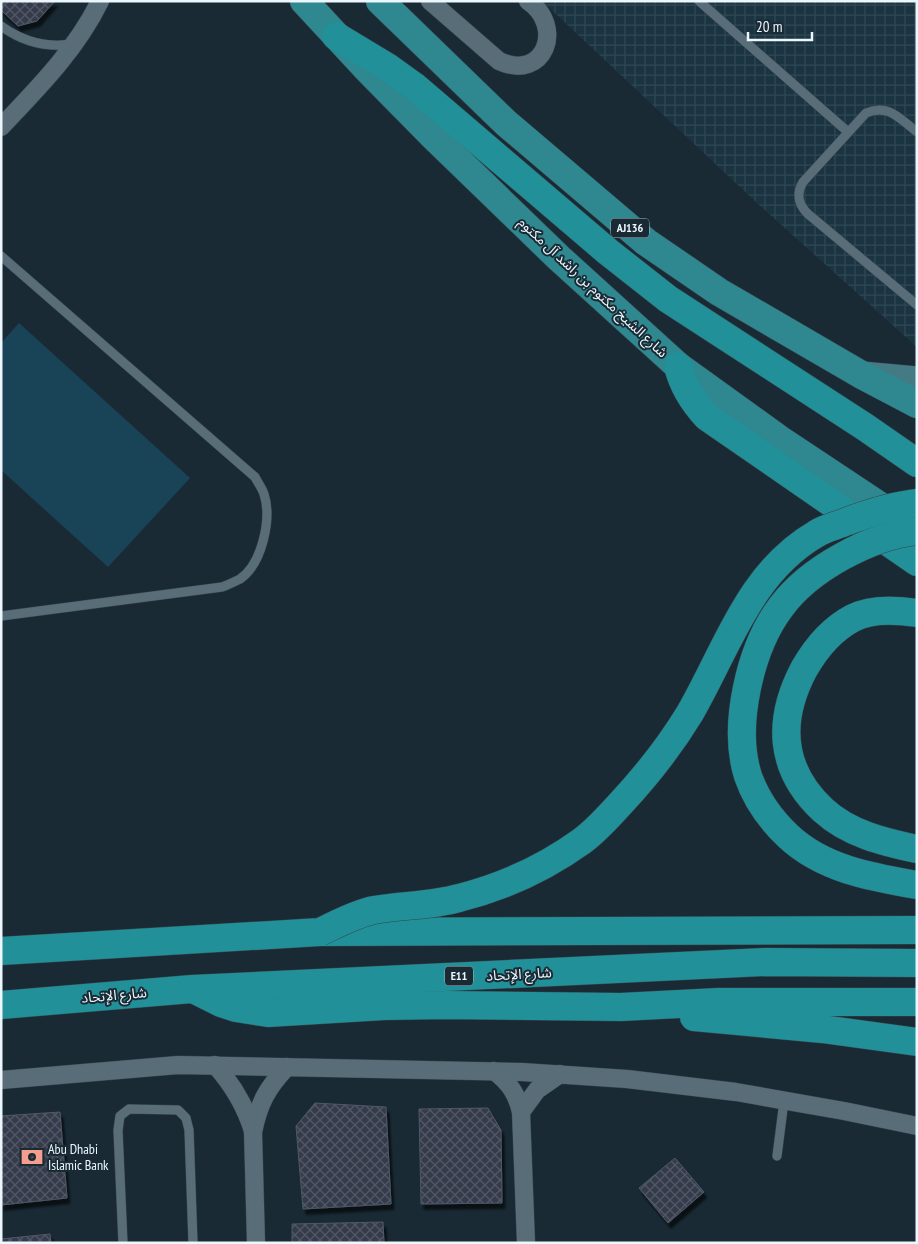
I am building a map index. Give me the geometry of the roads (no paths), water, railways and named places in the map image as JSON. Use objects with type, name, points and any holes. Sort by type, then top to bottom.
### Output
[{"type":"highway","points":[[336,36],[389,68],[414,86],[607,251],[668,299],[917,462]]},
{"type":"highway","points":[[678,366],[688,394],[707,417],[917,562]]},
{"type":"highway","points":[[320,932],[373,910],[458,899],[485,891],[537,868],[584,840],[604,822],[646,776],[663,754],[690,713],[744,608],[763,580],[788,554],[817,533],[895,505],[917,503]]},
{"type":"highway","points":[[917,531],[902,533],[849,553],[818,570],[800,585],[781,607],[760,644],[749,679],[744,699],[743,736],[746,766],[756,796],[775,823],[789,837],[820,859],[838,867],[878,878],[917,885]]},
{"type":"highway","points":[[917,613],[871,612],[854,617],[831,634],[812,655],[793,691],[787,714],[785,733],[793,768],[801,784],[823,811],[837,821],[864,835],[917,849]]},
{"type":"highway","points":[[1,951],[320,932],[917,930]]},
{"type":"highway","name":"شارع الإتحاد","points":[[1,1005],[192,989],[766,962],[917,963]]},
{"type":"highway","points":[[192,989],[206,997],[236,1008],[268,1013],[384,1006],[621,1007],[718,1002],[917,1002]]},
{"type":"highway","points":[[621,1007],[716,1020],[822,1029],[917,1042]]},
{"type":"main road","name":"شارع الشيخ مكتوم بن راشد آل مكتوم","points":[[304,1],[452,156],[559,258],[678,366],[782,441],[917,531]]},
{"type":"main road","name":"AJ136","points":[[380,1],[506,123],[646,242],[719,292],[860,374],[917,404]]},
{"type":"main road","points":[[860,374],[917,379]]},
{"type":"street","points":[[1,127],[44,82],[75,43],[90,22],[100,1]]},
{"type":"street","points":[[430,1],[499,61],[509,66],[519,67],[530,64],[539,58],[545,49],[548,39],[546,26],[541,15],[528,1]]},
{"type":"street","points":[[1,1080],[178,1065],[287,1066],[560,1074],[626,1078],[736,1092],[917,1126]]},
{"type":"street","points":[[215,1065],[239,1096],[253,1132]]},
{"type":"street","points":[[256,1243],[253,1132],[263,1096],[287,1066]]},
{"type":"street","points":[[494,1071],[510,1084],[519,1102],[521,1112],[526,1243]]},
{"type":"street","points":[[521,1112],[537,1090],[560,1074]]},
{"type":"lane","points":[[699,1],[848,132]]},
{"type":"lane","points":[[1,26],[27,41],[43,45],[59,46],[75,43]]},
{"type":"lane","points":[[917,132],[894,114],[880,109],[866,113],[803,182],[799,188],[798,196],[799,203],[808,214],[917,305]]},
{"type":"lane","points":[[1,256],[255,477],[264,494],[267,512],[261,549],[253,565],[241,578],[222,587],[1,616]]},
{"type":"lane","points":[[777,1156],[781,1137],[784,1101]]},
{"type":"lane","points":[[123,1243],[118,1130],[120,1116],[129,1109],[178,1110],[186,1118],[189,1130],[193,1243]]},
{"type":"place","name":"Abu Dhabi Islamic Bank","points":[[32,1157]]}]
